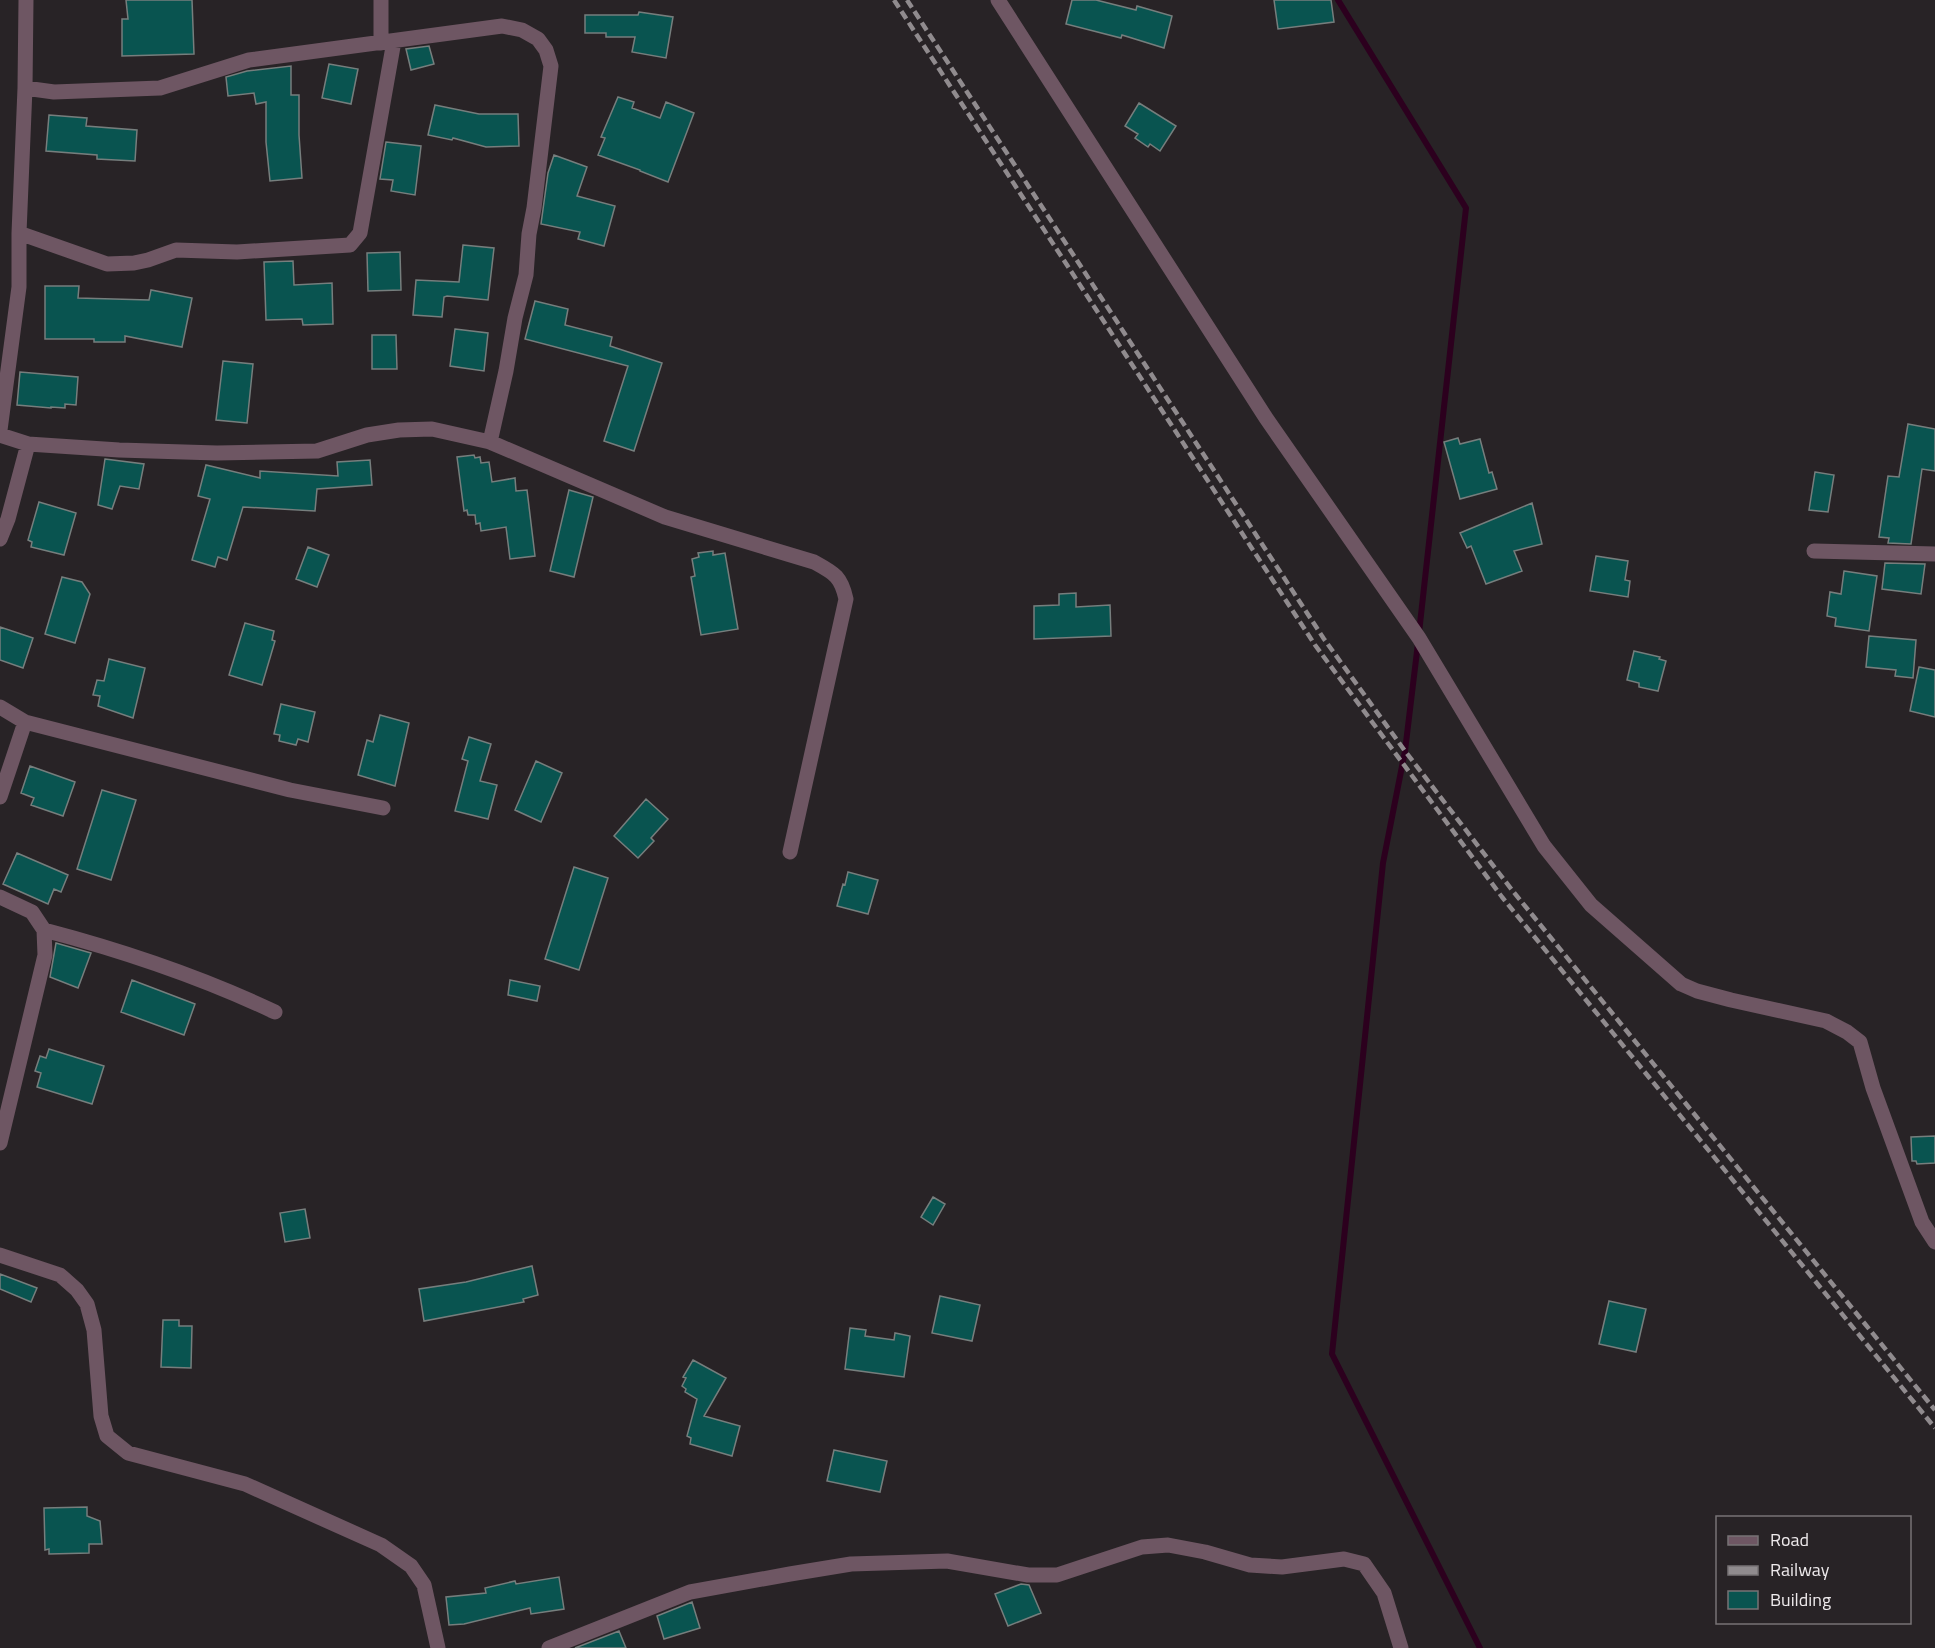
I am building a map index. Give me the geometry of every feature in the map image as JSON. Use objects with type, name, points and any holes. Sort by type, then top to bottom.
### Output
[{"type":"street","points":[[0,430],[19,287],[26,0]]},
{"type":"street","points":[[19,233],[106,264],[148,260],[176,250],[237,252],[350,245],[360,233],[387,42],[381,0]]},
{"type":"street","points":[[998,0],[1266,418],[1419,638],[1544,846],[1591,905],[1681,984],[1731,1000],[1826,1021],[1860,1042],[1873,1088],[1922,1222],[1935,1242]]},
{"type":"street","points":[[25,88],[54,92],[160,88],[249,60],[502,26],[522,30],[538,39],[546,50],[551,66],[525,275],[514,318],[506,371],[490,442]]},
{"type":"street","points":[[0,435],[28,444],[218,453],[317,451],[367,435],[399,430],[432,429],[490,442],[665,517],[814,562],[833,573],[842,584],[846,599],[790,852]]},
{"type":"street","points":[[0,538],[8,519],[28,444]]},
{"type":"street","points":[[1815,550],[1935,554]]},
{"type":"street","points":[[0,706],[25,722],[290,790],[382,808]]},
{"type":"street","points":[[0,797],[25,722]]},
{"type":"street","points":[[0,897],[32,912],[44,930],[45,955],[0,1143]]},
{"type":"street","points":[[44,930],[112,948],[229,990],[275,1012]]},
{"type":"street","points":[[0,1255],[60,1275],[77,1290],[87,1304],[94,1330],[101,1416],[107,1436],[128,1454],[245,1484],[381,1545],[411,1566],[424,1585],[438,1648]]},
{"type":"street","points":[[549,1648],[690,1592],[790,1574],[851,1564],[947,1561],[1028,1575],[1057,1575],[1142,1547],[1168,1545],[1250,1564],[1282,1566],[1344,1559],[1364,1564],[1384,1593],[1401,1648]]},
{"type":"building","points":[[126,0],[192,0],[194,54],[122,56],[122,19],[128,19]]},
{"type":"building","points":[[1072,0],[1096,0],[1136,10],[1137,6],[1172,16],[1164,48],[1122,35],[1121,38],[1066,24]]},
{"type":"building","points":[[1274,0],[1331,0],[1334,22],[1278,29]]},
{"type":"building","points":[[639,12],[673,17],[666,58],[632,52],[635,37],[606,37],[606,33],[585,33],[585,15],[638,15]]},
{"type":"building","points":[[429,46],[434,64],[411,70],[406,49]]},
{"type":"building","points":[[329,64],[358,69],[351,104],[322,98]]},
{"type":"building","points":[[291,66],[291,95],[299,95],[302,178],[270,181],[266,142],[266,102],[256,104],[254,93],[228,96],[226,77],[247,71]]},
{"type":"building","points":[[618,97],[634,102],[632,108],[660,118],[666,102],[694,113],[668,182],[598,155],[605,138],[601,137]]},
{"type":"building","points":[[1139,103],[1176,126],[1160,151],[1150,144],[1148,147],[1135,138],[1138,134],[1125,126]]},
{"type":"building","points":[[435,105],[479,114],[518,114],[519,146],[486,147],[453,138],[452,140],[428,135]]},
{"type":"building","points":[[49,115],[87,118],[86,126],[137,130],[135,161],[97,159],[97,155],[46,151]]},
{"type":"building","points":[[386,142],[421,146],[415,195],[391,191],[393,180],[380,179]]},
{"type":"building","points":[[554,155],[587,167],[577,196],[615,206],[604,246],[578,239],[580,232],[541,224],[548,173]]},
{"type":"building","points":[[463,245],[494,248],[488,300],[447,296],[444,297],[442,317],[413,315],[416,280],[459,282]]},
{"type":"building","points":[[400,252],[401,290],[368,291],[367,253]]},
{"type":"building","points":[[293,261],[294,285],[332,283],[333,324],[303,325],[302,319],[266,320],[264,262]]},
{"type":"building","points":[[45,286],[79,286],[78,298],[149,300],[151,290],[192,298],[182,347],[125,336],[125,342],[94,342],[94,339],[45,339]]},
{"type":"building","points":[[535,301],[568,309],[565,325],[612,337],[610,346],[662,363],[634,451],[604,441],[628,366],[525,339]]},
{"type":"building","points":[[455,329],[488,333],[484,371],[450,366]]},
{"type":"building","points":[[372,335],[396,335],[397,369],[372,369]]},
{"type":"building","points":[[223,361],[253,364],[247,423],[216,420]]},
{"type":"building","points":[[20,372],[78,377],[76,405],[65,404],[65,408],[51,408],[17,405]]},
{"type":"building","points":[[1908,424],[1935,429],[1935,471],[1922,469],[1911,544],[1888,543],[1889,538],[1879,537],[1888,476],[1899,477]]},
{"type":"building","points":[[1458,438],[1460,444],[1480,439],[1489,473],[1492,472],[1497,489],[1460,499],[1444,442]]},
{"type":"building","points":[[474,455],[475,458],[480,457],[481,463],[489,462],[492,482],[515,478],[516,491],[527,490],[535,556],[510,559],[506,527],[481,531],[480,523],[476,524],[475,515],[468,515],[467,510],[464,511],[457,457]]},
{"type":"building","points":[[105,459],[144,464],[139,489],[120,486],[112,509],[98,505]]},
{"type":"building","points":[[370,460],[372,485],[317,489],[315,511],[243,507],[227,560],[218,557],[215,567],[192,560],[210,499],[198,496],[206,465],[260,478],[260,471],[338,476],[337,462]]},
{"type":"building","points":[[1815,472],[1834,475],[1828,512],[1809,510]]},
{"type":"building","points":[[569,490],[593,497],[574,577],[550,571]]},
{"type":"building","points":[[39,502],[76,513],[64,555],[31,547],[32,542],[28,540]]},
{"type":"building","points":[[1532,503],[1542,544],[1514,551],[1522,571],[1486,584],[1471,546],[1467,548],[1460,533]]},
{"type":"building","points":[[308,547],[329,555],[317,587],[296,579]]},
{"type":"building","points":[[713,551],[713,555],[725,553],[738,629],[701,635],[691,577],[695,576],[692,559],[699,557],[698,553]]},
{"type":"building","points":[[1596,556],[1628,561],[1625,580],[1630,581],[1628,597],[1590,591]]},
{"type":"building","points":[[1885,563],[1925,564],[1921,594],[1882,589]]},
{"type":"building","points":[[1844,571],[1877,576],[1869,631],[1835,626],[1836,618],[1827,616],[1830,592],[1841,594]]},
{"type":"building","points":[[62,577],[82,582],[90,594],[75,643],[45,634]]},
{"type":"building","points":[[1076,593],[1076,607],[1110,605],[1111,636],[1034,639],[1034,606],[1059,605],[1059,594]]},
{"type":"building","points":[[245,623],[274,631],[272,640],[275,641],[262,685],[229,675]]},
{"type":"building","points":[[0,627],[33,638],[23,668],[0,660]]},
{"type":"building","points":[[1869,636],[1916,640],[1913,678],[1895,676],[1896,670],[1866,667]]},
{"type":"building","points":[[1634,651],[1660,657],[1659,659],[1666,661],[1658,691],[1639,687],[1639,683],[1627,680]]},
{"type":"building","points":[[109,659],[145,668],[133,718],[98,706],[100,696],[93,695],[97,680],[104,681]]},
{"type":"building","points":[[1919,667],[1935,670],[1935,717],[1910,711]]},
{"type":"building","points":[[281,704],[315,712],[308,742],[298,739],[296,745],[279,741],[280,735],[274,734]]},
{"type":"building","points":[[380,715],[409,723],[395,786],[358,775],[367,740],[373,742]]},
{"type":"building","points":[[469,737],[491,744],[480,781],[497,785],[488,819],[455,811],[468,761],[462,759]]},
{"type":"building","points":[[536,761],[562,773],[541,822],[515,810]]},
{"type":"building","points":[[30,766],[75,782],[63,816],[31,805],[34,798],[21,793]]},
{"type":"building","points":[[102,790],[136,800],[111,880],[77,869]]},
{"type":"building","points":[[646,799],[668,819],[651,838],[654,841],[638,858],[614,836]]},
{"type":"building","points":[[17,853],[68,875],[61,892],[54,889],[48,904],[3,884]]},
{"type":"building","points":[[574,867],[608,878],[579,970],[545,959]]},
{"type":"building","points":[[848,872],[878,880],[868,914],[837,906]]},
{"type":"building","points":[[56,943],[91,953],[78,988],[50,977]]},
{"type":"building","points":[[132,980],[195,1004],[184,1035],[121,1012]]},
{"type":"building","points":[[510,980],[540,986],[537,1001],[508,995]]},
{"type":"building","points":[[49,1049],[104,1066],[92,1104],[37,1087],[41,1073],[35,1071],[40,1056],[46,1058]]},
{"type":"building","points":[[1935,1136],[1935,1163],[1917,1164],[1916,1161],[1912,1161],[1911,1137]]},
{"type":"building","points":[[933,1197],[945,1204],[933,1225],[921,1217]]},
{"type":"building","points":[[305,1209],[310,1238],[285,1242],[280,1213]]},
{"type":"building","points":[[532,1266],[538,1295],[523,1299],[524,1302],[424,1321],[419,1289],[466,1282]]},
{"type":"building","points":[[0,1274],[37,1288],[31,1302],[0,1289]]},
{"type":"building","points":[[940,1296],[980,1305],[972,1341],[932,1333]]},
{"type":"building","points":[[1609,1301],[1646,1309],[1636,1352],[1599,1344]]},
{"type":"building","points":[[163,1320],[179,1320],[179,1326],[192,1326],[191,1368],[161,1367]]},
{"type":"building","points":[[850,1328],[866,1330],[865,1336],[894,1340],[895,1333],[910,1336],[904,1377],[845,1369]]},
{"type":"building","points":[[693,1360],[726,1378],[704,1416],[740,1426],[732,1456],[690,1444],[691,1438],[687,1436],[697,1399],[685,1392],[686,1389],[682,1386],[686,1378],[683,1377]]},
{"type":"building","points":[[834,1450],[887,1461],[880,1492],[827,1481]]},
{"type":"building","points":[[87,1507],[87,1516],[100,1521],[102,1544],[89,1544],[89,1553],[49,1554],[49,1549],[45,1550],[44,1508]]},
{"type":"building","points":[[559,1577],[564,1609],[531,1614],[530,1608],[464,1624],[449,1625],[446,1597],[486,1593],[485,1588],[515,1581],[516,1584]]},
{"type":"building","points":[[1021,1584],[1029,1585],[1041,1613],[1008,1626],[995,1594]]},
{"type":"building","points":[[692,1602],[700,1628],[664,1639],[657,1616]]},
{"type":"building","points":[[619,1631],[626,1648],[575,1648]]},
{"type":"waterway","points":[[1338,0],[1466,208],[1419,633]]},
{"type":"waterway","points":[[1418,643],[1405,751],[1383,863],[1332,1354],[1480,1648]]},
{"type":"railway","points":[[894,0],[1315,645],[1502,897],[1935,1428]]},
{"type":"railway","points":[[907,0],[1324,639],[1405,751],[1512,890],[1935,1410]]}]
